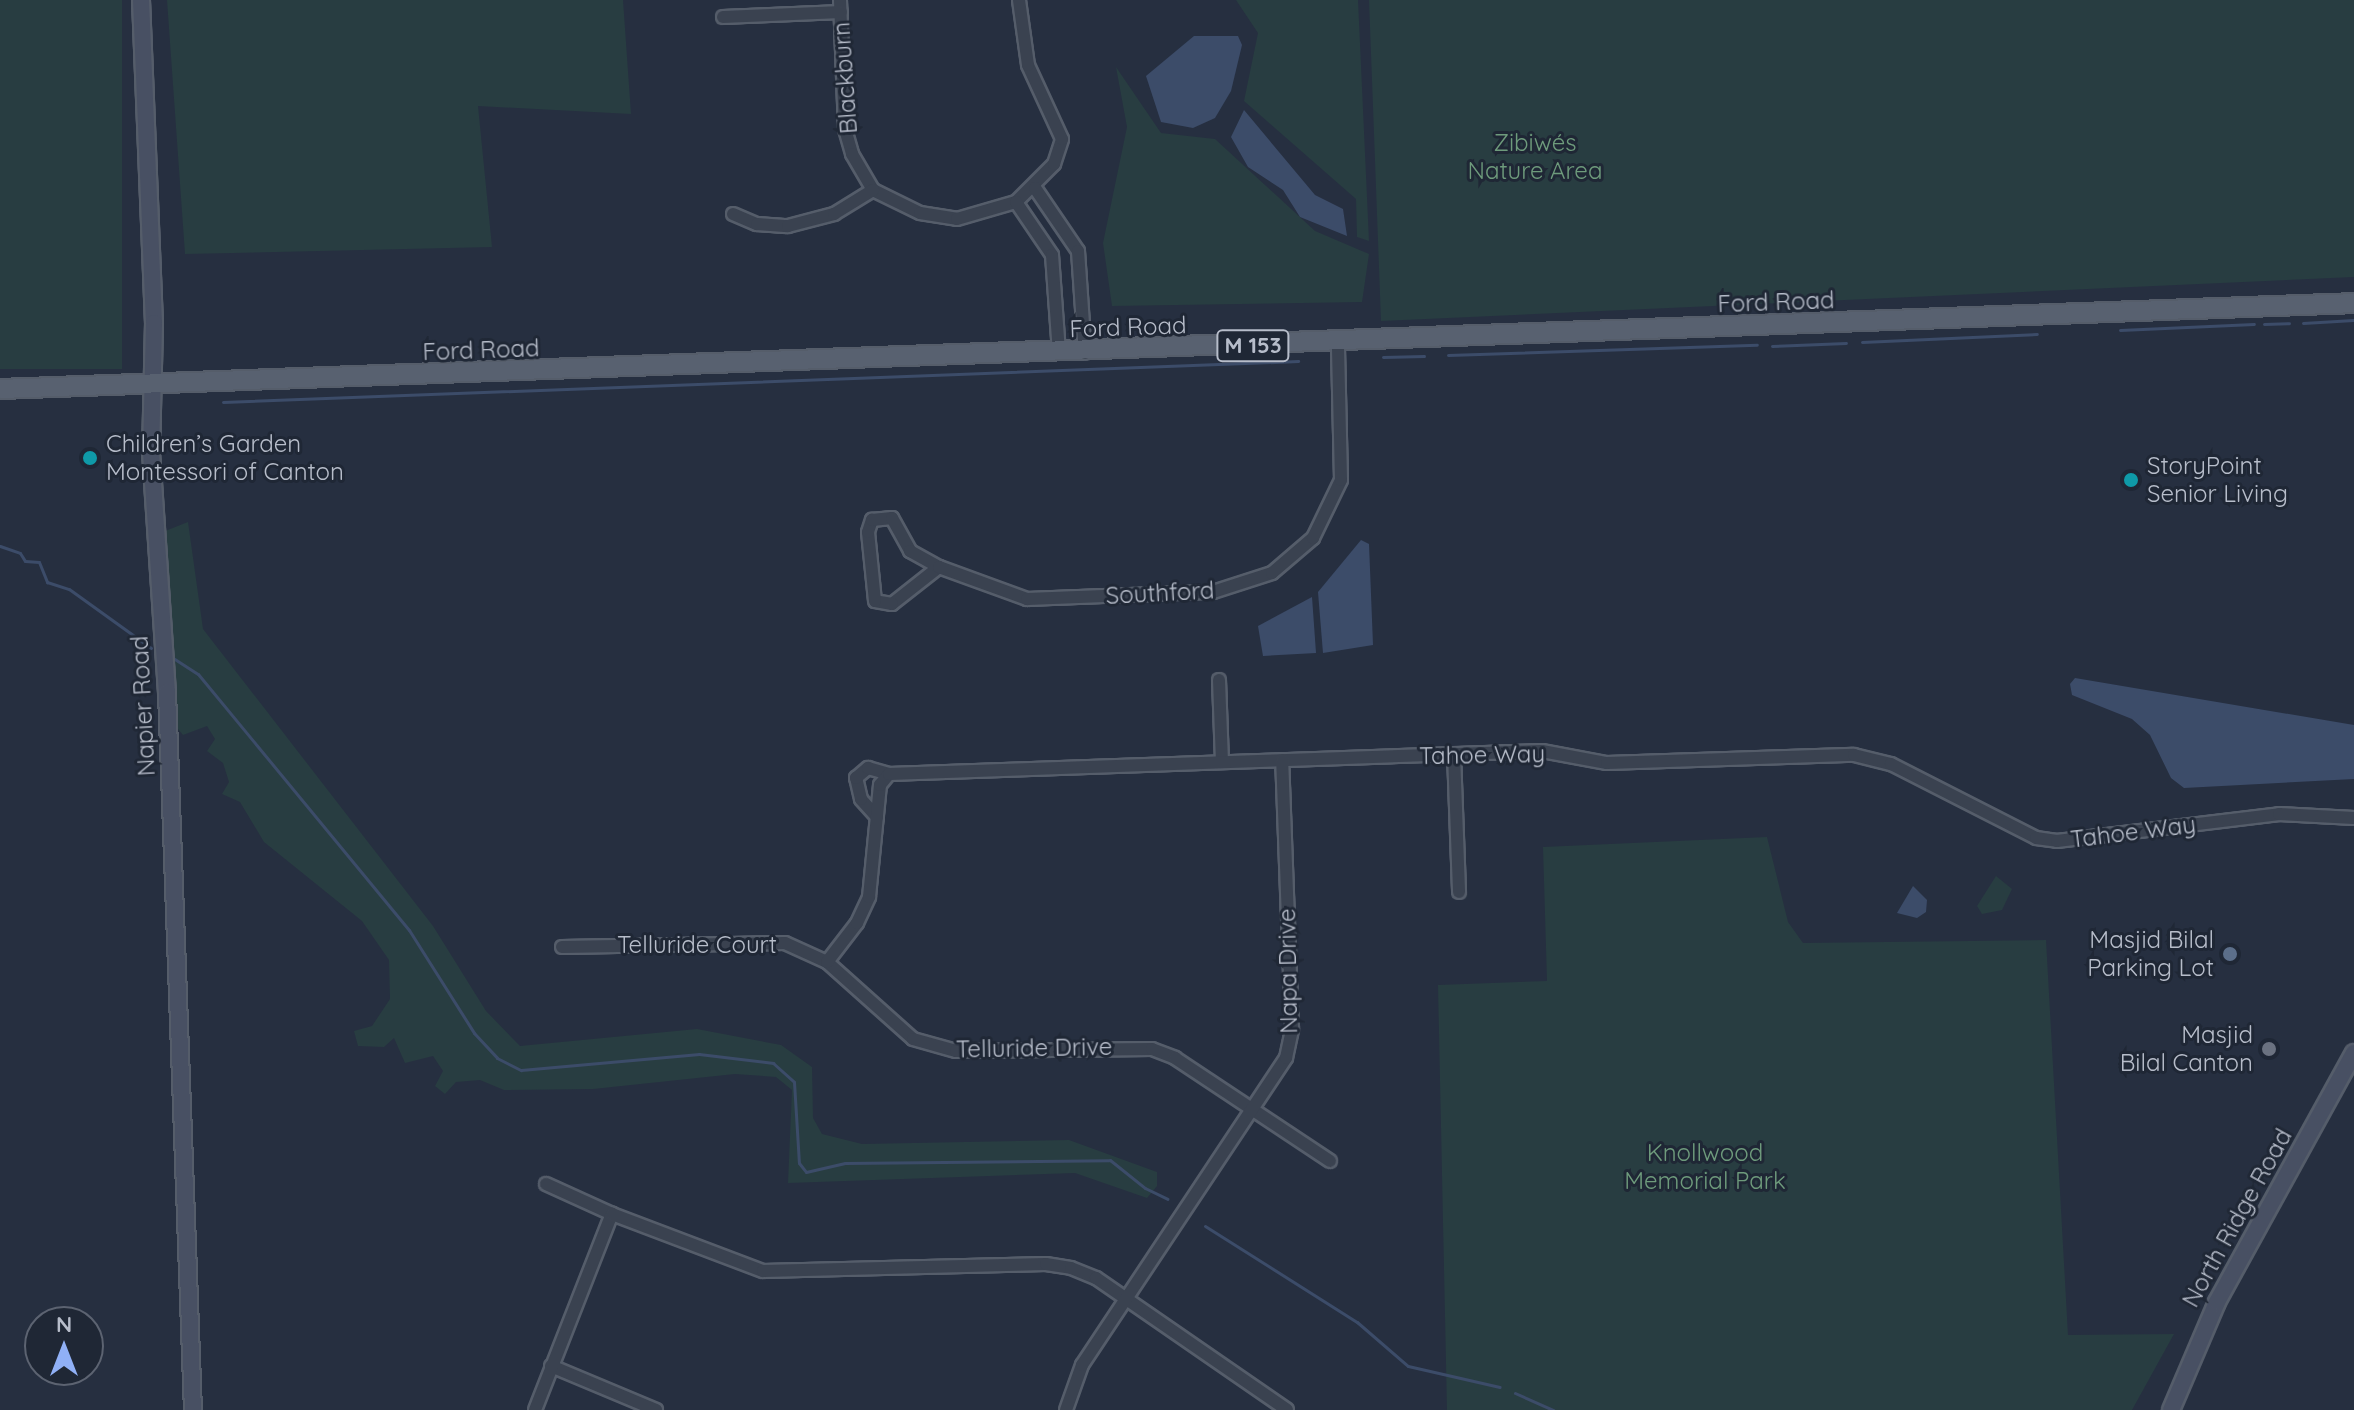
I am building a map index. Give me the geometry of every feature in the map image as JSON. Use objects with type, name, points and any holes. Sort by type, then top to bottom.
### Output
[{"type":"main road","name":"Ford Road","points":[[0,389],[152,387],[1085,353],[2354,303]]},
{"type":"street","name":"Napier Road","points":[[141,0],[152,387],[151,452],[167,692],[193,1410]]},
{"type":"street","points":[[733,214],[757,224],[788,226],[834,214],[873,190],[920,213],[944,218],[981,216],[1016,202],[1035,188],[1054,164],[1062,139],[1028,65],[1019,0]]},
{"type":"street","points":[[723,17],[840,6]]},
{"type":"street","name":"Blackburn","points":[[840,6],[845,129],[852,154],[873,190]]},
{"type":"street","points":[[1035,188],[1078,251],[1085,353]]},
{"type":"street","points":[[1016,202],[1052,255],[1059,353]]},
{"type":"street","name":"Southford","points":[[939,567],[892,604],[875,601],[868,532],[872,520],[892,518],[910,551],[939,567],[1027,599],[1213,592],[1272,573],[1313,538],[1341,480],[1338,343]]},
{"type":"street","points":[[1219,680],[1222,762]]},
{"type":"street","name":"Tahoe Way","points":[[877,817],[861,799],[856,778],[868,768],[889,774],[1542,751],[1607,763],[1866,756],[1891,764],[2015,831],[2057,841],[2279,814],[2354,818]]},
{"type":"street","points":[[1454,754],[1459,892]]},
{"type":"street","name":"Napa Drive","points":[[1066,1410],[1082,1365],[1255,1112],[1286,1058],[1292,1029],[1282,760]]},
{"type":"street","points":[[827,962],[857,923],[869,897],[880,785],[889,774]]},
{"type":"street","name":"Telluride Court","points":[[562,947],[761,940],[785,943],[827,962]]},
{"type":"street","name":"Telluride Drive","points":[[827,962],[894,1026],[938,1048],[1152,1049],[1175,1058],[1330,1161]]},
{"type":"street","name":"North Ridge Road","points":[[2171,1410],[2217,1302],[2354,1053]]},
{"type":"street","points":[[546,1184],[612,1214],[755,1270],[1046,1264],[1084,1272],[1287,1410]]},
{"type":"street","points":[[535,1410],[612,1214]]},
{"type":"street","points":[[551,1366],[656,1410]]},
{"type":"green space","points":[[0,0],[122,0],[122,369],[0,369]]},
{"type":"green space","points":[[167,0],[623,0],[631,114],[478,106],[492,247],[185,254]]},
{"type":"green space","points":[[1236,0],[1358,0],[1369,241],[1357,237],[1356,199],[1244,101],[1258,33]]},
{"type":"green space","name":"Zibiwés Nature Area","points":[[1369,0],[2354,0],[2354,277],[1381,321]]},
{"type":"green space","points":[[1116,67],[1161,133],[1215,139],[1315,231],[1369,254],[1362,302],[1112,306],[1103,243],[1127,127]]},
{"type":"green space","points":[[188,522],[203,629],[433,926],[486,1011],[520,1046],[697,1029],[781,1045],[812,1067],[813,1118],[822,1134],[862,1144],[1069,1140],[1157,1172],[1157,1186],[1147,1198],[1075,1173],[788,1183],[792,1090],[776,1077],[735,1074],[593,1089],[504,1090],[480,1080],[456,1082],[445,1094],[435,1086],[443,1071],[433,1056],[405,1063],[394,1038],[384,1047],[358,1046],[354,1031],[372,1026],[390,999],[389,960],[362,921],[264,842],[240,802],[222,794],[229,782],[223,763],[207,751],[215,739],[207,726],[183,735],[178,729],[160,533]]},
{"type":"green space","name":"Knollwood Memorial Park","points":[[1767,837],[1788,922],[1803,943],[2046,940],[2068,1335],[2174,1334],[2132,1410],[1447,1410],[1438,985],[1547,981],[1543,847]]},
{"type":"green space","points":[[1996,876],[2012,889],[2002,910],[1982,914],[1977,906]]},
{"type":"water","points":[[1194,36],[1238,36],[1242,45],[1231,91],[1215,118],[1193,128],[1161,122],[1146,76]]},
{"type":"water","points":[[1244,110],[1315,195],[1343,209],[1347,236],[1300,217],[1283,190],[1248,167],[1231,137]]},
{"type":"water","points":[[1361,540],[1369,544],[1373,645],[1323,653],[1318,592]]},
{"type":"water","points":[[1312,597],[1316,653],[1263,656],[1258,626]]},
{"type":"water","points":[[2075,678],[2354,725],[2354,779],[2184,788],[2171,778],[2150,735],[2132,719],[2072,695],[2070,684]]},
{"type":"water","points":[[1913,886],[1927,900],[1926,912],[1917,918],[1897,913]]},
{"type":"waterway","points":[[2303,323],[2354,320]]},
{"type":"waterway","points":[[2264,324],[2289,323]]},
{"type":"waterway","points":[[2120,330],[2254,324]]},
{"type":"waterway","points":[[1862,342],[2037,334]]},
{"type":"waterway","points":[[1772,346],[1846,343]]},
{"type":"waterway","points":[[1448,355],[1757,345]]},
{"type":"waterway","points":[[1383,357],[1424,356]]},
{"type":"waterway","points":[[223,402],[1298,361]]},
{"type":"waterway","points":[[0,546],[20,553],[25,561],[39,562],[47,582],[69,589],[151,648]]},
{"type":"waterway","points":[[173,658],[198,674],[409,930],[474,1033],[497,1058],[521,1070],[699,1054],[773,1063],[794,1082],[799,1163],[806,1172],[845,1163],[1110,1160],[1145,1188],[1168,1199]]},
{"type":"waterway","points":[[1205,1226],[1357,1322],[1408,1366],[1500,1387]]},
{"type":"waterway","points":[[1515,1393],[1553,1410]]},
{"type":"place","name":"Children’s Garden Montessori of Canton","points":[[90,458]]},
{"type":"place","name":"StoryPoint Senior Living","points":[[2131,480]]},
{"type":"place","name":"Masjid Bilal Parking Lot","points":[[2230,954]]},
{"type":"place","name":"Masjid Bilal Canton","points":[[2269,1049]]}]
